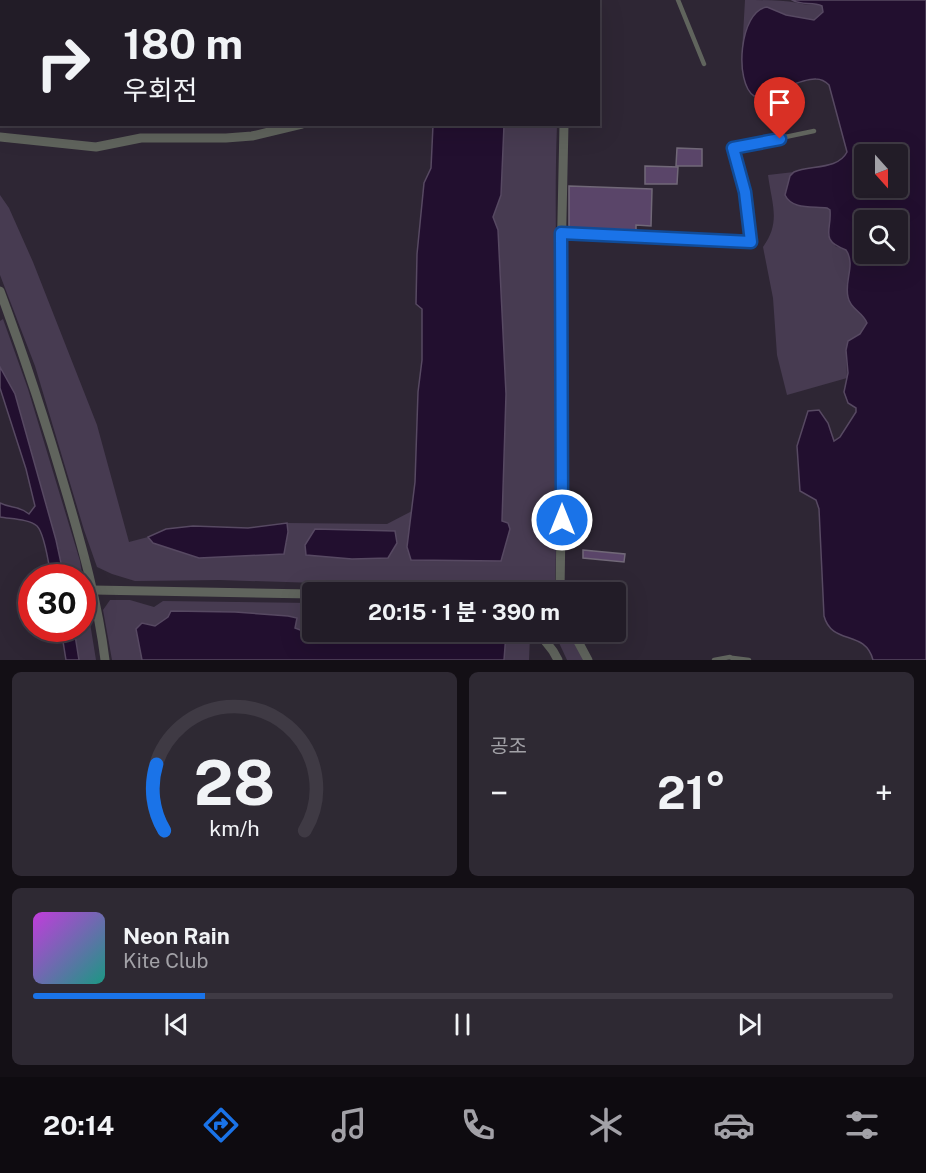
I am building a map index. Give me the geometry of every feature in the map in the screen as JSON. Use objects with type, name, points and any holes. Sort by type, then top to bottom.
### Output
[{"type":"street","points":[[0,137],[96,147],[141,138],[252,136],[294,126]]},
{"type":"street","points":[[561,582],[563,391],[560,312],[564,126]]},
{"type":"street","points":[[0,291],[23,352],[53,446],[86,564]]},
{"type":"street","points":[[96,590],[302,594]]},
{"type":"street","points":[[96,608],[105,660]]},
{"type":"street","points":[[546,642],[558,660]]},
{"type":"street","points":[[578,642],[588,660]]},
{"type":"lane","points":[[678,0],[704,63]]},
{"type":"lane","points":[[561,233],[751,242],[745,192],[733,148],[814,131]]},
{"type":"lane","points":[[714,660],[749,660]]},
{"type":"shaded area","points":[[745,0],[819,5],[822,6],[823,12],[814,20],[786,15],[767,7],[761,9],[748,25],[742,52]]},
{"type":"shaded area","points":[[792,0],[926,0],[926,660],[873,660],[869,650],[863,644],[834,631],[824,616],[819,509],[816,500],[800,491],[797,446],[808,411],[819,410],[828,423],[834,441],[840,437],[856,412],[856,408],[848,403],[844,392],[848,373],[846,350],[848,341],[860,334],[867,323],[849,301],[847,285],[849,256],[846,250],[832,242],[830,238],[830,210],[798,205],[788,200],[785,195],[790,176],[794,172],[837,162],[847,152],[829,85],[821,80],[810,79],[754,96],[748,89],[742,63],[745,33],[750,21],[758,11],[767,7],[786,15],[814,20],[823,12],[822,6]]},
{"type":"shaded area","points":[[433,126],[504,126],[501,195],[493,217],[498,230],[506,394],[502,521],[508,523],[510,529],[501,561],[411,560],[407,547],[415,482],[418,392],[422,360],[422,309],[416,304],[417,254],[424,183],[431,168]]},
{"type":"shaded area","points":[[504,126],[557,126],[558,418],[555,582],[135,581],[97,567],[35,366],[0,275],[0,195],[9,208],[33,262],[97,425],[129,542],[148,537],[153,543],[287,543],[287,523],[387,524],[412,511],[410,528],[502,521],[506,394],[498,230],[493,217],[501,195]],"holes":[[[315,529],[395,531],[388,558],[352,559],[307,555]]]},
{"type":"shaded area","points":[[794,172],[790,176],[785,195],[799,205],[830,210],[835,246],[846,250],[851,262],[847,288],[852,306],[865,317],[867,323],[860,334],[851,339],[846,350],[847,378],[787,395],[777,355],[773,298],[763,247],[769,238],[774,221],[768,175]]},
{"type":"shaded area","points":[[3,319],[28,389],[80,564],[61,564],[15,394],[0,367],[0,321]]},
{"type":"shaded area","points":[[0,367],[15,394],[61,564],[48,564],[44,543],[37,526],[25,521],[0,517],[0,503],[21,509],[29,514],[35,506],[26,469],[0,388]]},
{"type":"shaded area","points":[[287,523],[288,532],[284,554],[199,558],[153,543],[148,537],[166,529],[193,526],[248,528]]},
{"type":"shaded area","points":[[315,529],[395,531],[397,543],[388,558],[352,559],[306,555],[305,545]]},
{"type":"shaded area","points":[[110,600],[130,600],[154,607],[163,601],[302,603],[302,629],[294,628],[288,616],[171,611],[168,617],[155,626],[142,623],[136,629],[142,660],[112,660],[103,610]]},
{"type":"shaded area","points":[[171,611],[288,616],[297,618],[295,628],[302,629],[302,642],[505,642],[504,660],[142,660],[136,629],[142,623],[155,626],[168,617]]},
{"type":"shaded area","points":[[63,642],[76,642],[79,660],[66,660]]},
{"type":"shaded area","points":[[76,642],[93,642],[96,660],[79,660]]},
{"type":"shaded area","points":[[505,642],[530,642],[529,660],[504,660]]},
{"type":"shaded area","points":[[559,642],[575,642],[584,660],[567,660]]},
{"type":"building","points":[[677,148],[702,149],[702,166],[676,166]]},
{"type":"building","points":[[645,166],[678,167],[677,184],[645,184]]},
{"type":"building","points":[[569,186],[652,189],[651,226],[636,225],[636,230],[569,228]]},
{"type":"building","points":[[583,550],[625,554],[624,562],[583,558]]},
{"type":"route","points":[[562,520],[561,233],[751,242],[745,192],[733,148],[780,139]]}]
